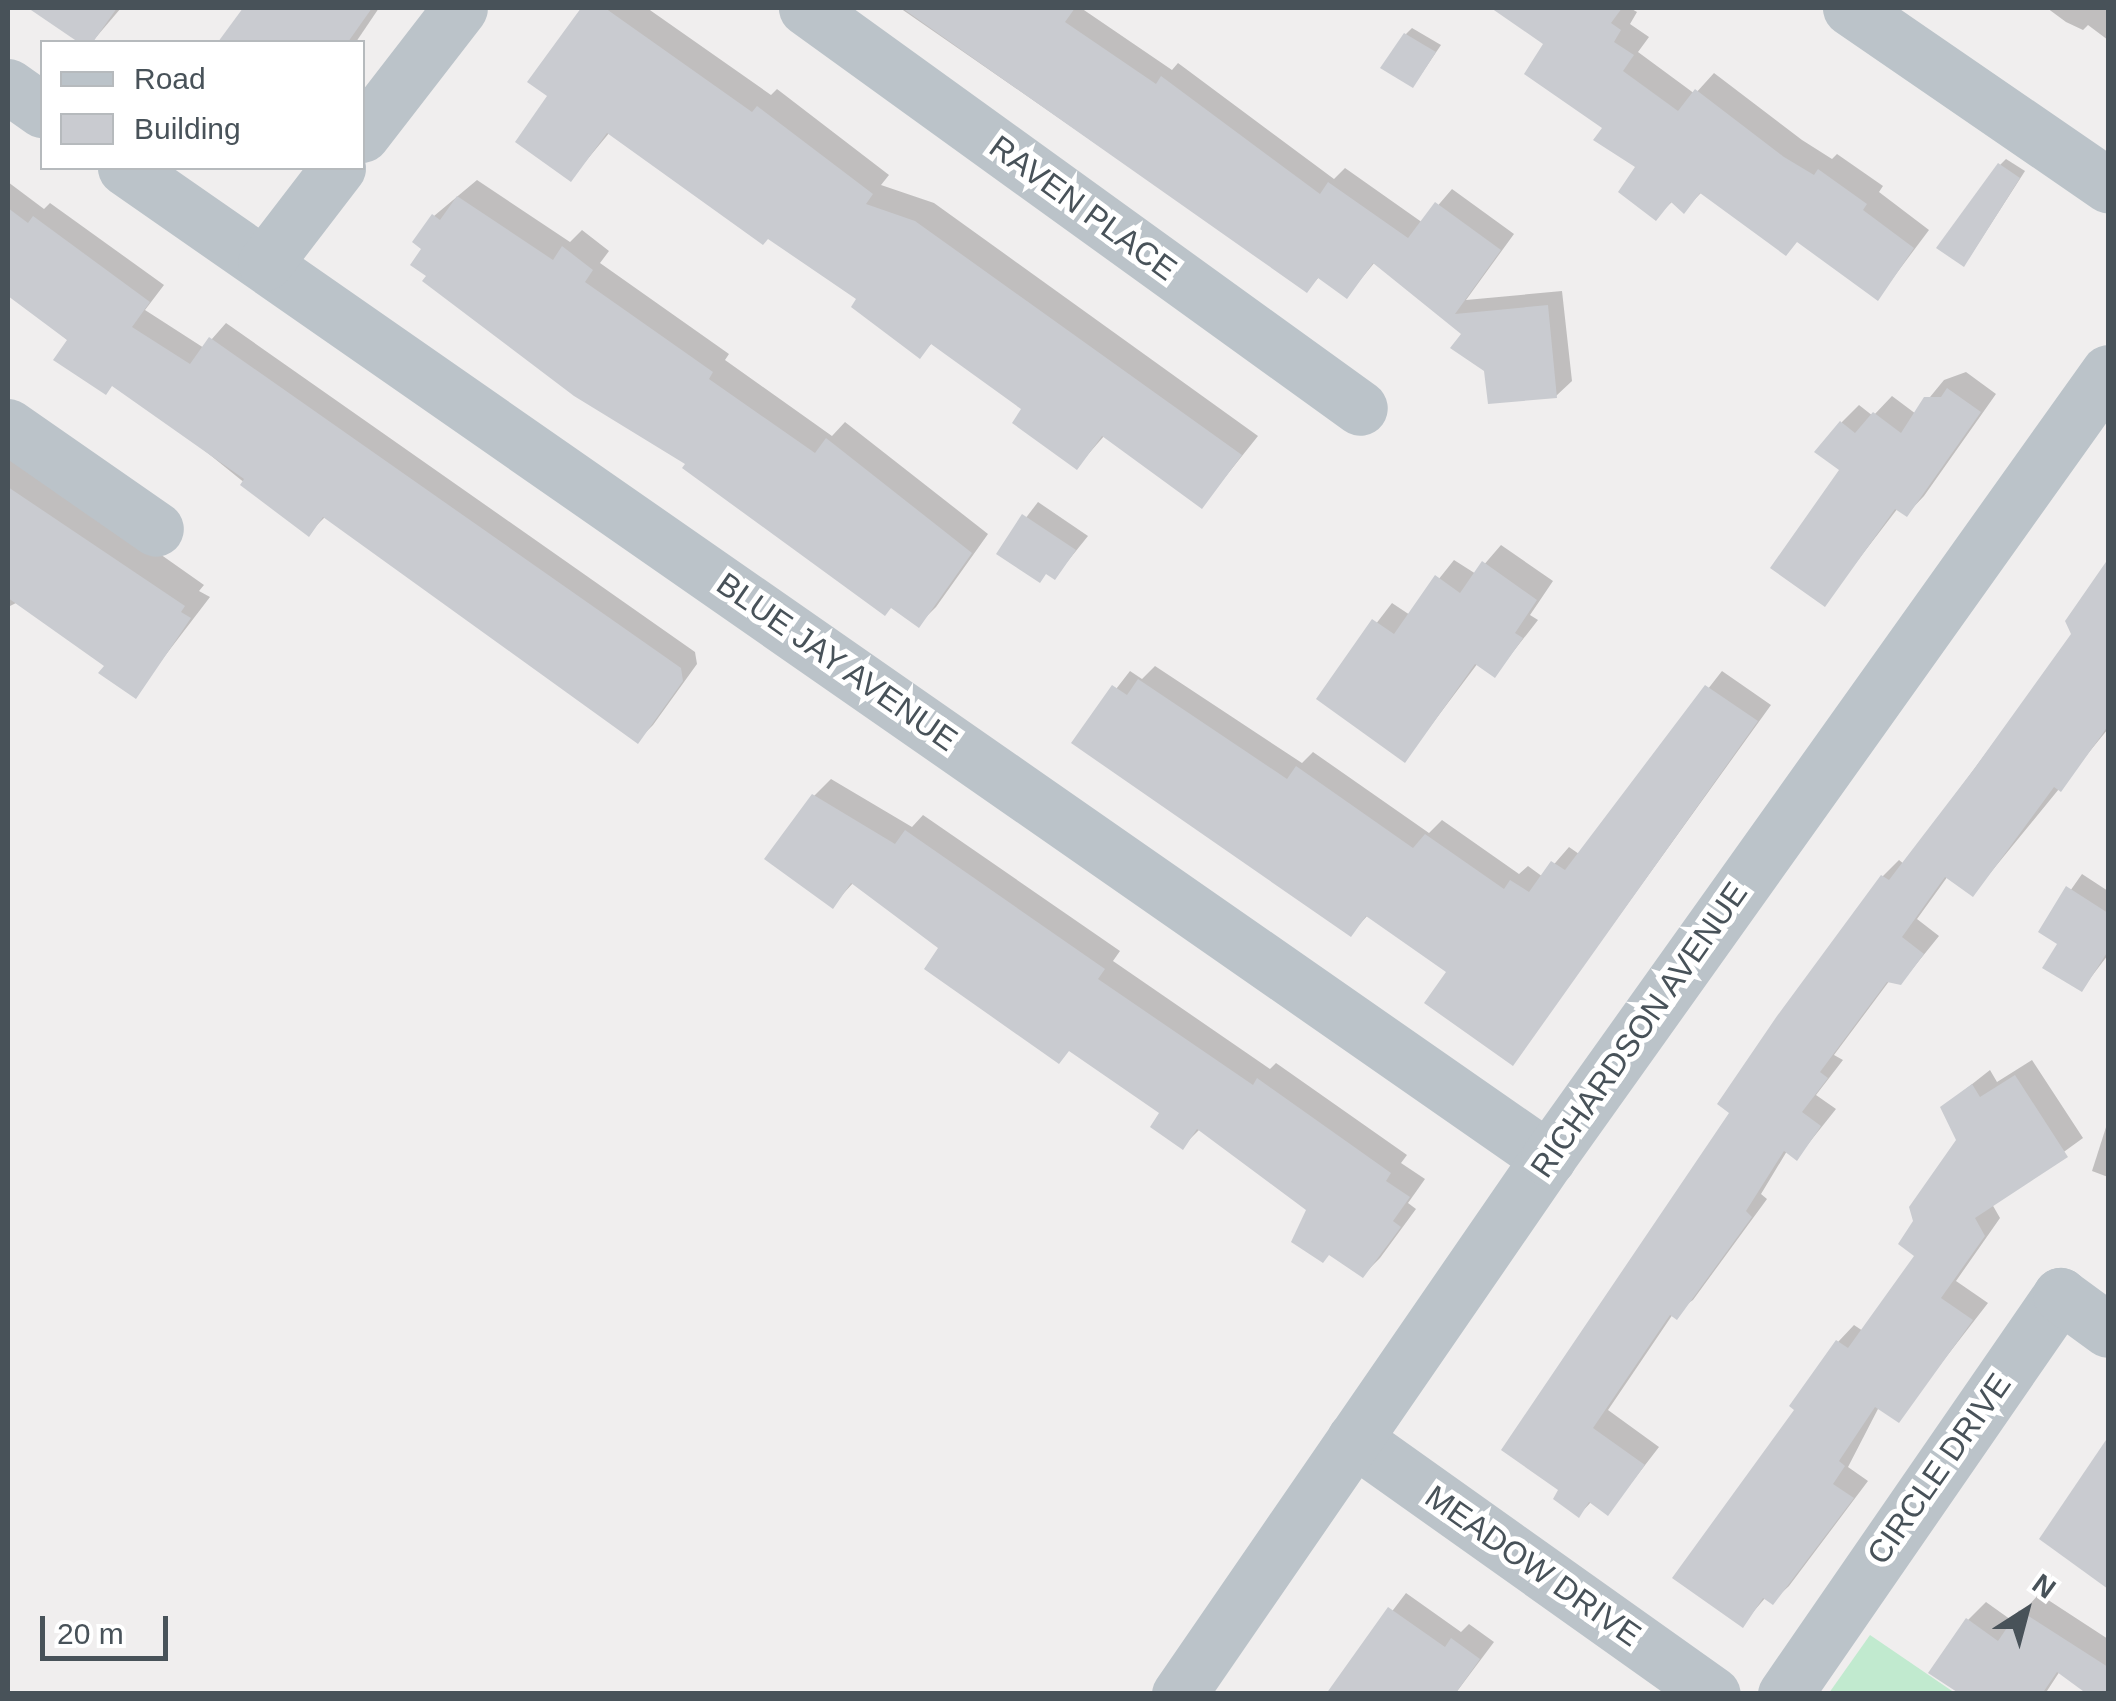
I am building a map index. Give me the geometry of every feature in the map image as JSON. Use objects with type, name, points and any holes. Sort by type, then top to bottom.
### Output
[{"type":"street","points":[[365,131],[460,8]]},
{"type":"street","name":"RAVEN PLACE","points":[[806,8],[1360,408]]},
{"type":"street","points":[[1850,8],[2108,186]]},
{"type":"street","points":[[8,86],[40,109]]},
{"type":"street","name":"BLUE JAY AVENUE","points":[[128,170],[1548,1158]]},
{"type":"street","points":[[264,264],[336,170]]},
{"type":"street","name":"RICHARDSON AVENUE","points":[[1179,1694],[1548,1158],[2108,372]]},
{"type":"street","points":[[8,426],[156,530]]},
{"type":"street","name":"CIRCLE DRIVE","points":[[1785,1694],[2060,1295],[2108,1330]]},
{"type":"street","name":"MEADOW DRIVE","points":[[1354,1440],[1713,1694]]},
{"type":"green space","points":[[1870,1635],[1955,1693],[1829,1693]]},
{"type":"building","points":[[28,8],[117,8],[94,40],[75,40]]},
{"type":"building","points":[[243,8],[372,8],[349,40],[219,40]]},
{"type":"building","points":[[581,8],[605,8],[752,112],[757,106],[873,194],[866,204],[915,221],[1242,455],[1202,509],[1102,436],[1077,470],[1012,423],[1021,409],[931,344],[920,359],[851,307],[856,299],[768,239],[763,245],[607,133],[571,182],[515,142],[547,96],[527,82]]},
{"type":"building","points":[[902,8],[1075,8],[1065,22],[1156,84],[1161,76],[1320,194],[1328,182],[1408,238],[1435,202],[1501,250],[1455,314],[1548,305],[1557,398],[1488,404],[1484,371],[1450,348],[1461,334],[1373,263],[1347,299],[1318,278],[1307,293]]},
{"type":"building","points":[[1491,8],[1622,8],[1611,23],[1621,30],[1614,42],[1634,55],[1623,71],[1678,111],[1695,89],[1784,157],[1814,175],[1818,169],[1867,204],[1863,210],[1914,248],[1878,301],[1797,242],[1786,256],[1700,193],[1684,214],[1671,202],[1656,221],[1618,192],[1635,167],[1593,140],[1602,128],[1524,74],[1543,44]]},
{"type":"building","points":[[1404,33],[1436,52],[1413,88],[1380,68]]},
{"type":"building","points":[[1998,163],[2020,178],[1964,267],[1936,248]]},
{"type":"building","points":[[457,196],[553,260],[562,246],[593,270],[585,282],[713,372],[709,379],[815,453],[826,438],[972,553],[919,628],[891,608],[885,616],[682,468],[685,464],[574,396],[422,281],[426,276],[410,265],[421,249],[412,242],[432,214],[440,220]]},
{"type":"building","points":[[8,208],[28,223],[33,216],[150,302],[132,327],[190,364],[209,337],[681,668],[683,681],[638,744],[323,517],[309,537],[240,485],[244,479],[112,386],[106,395],[53,360],[67,340],[8,296]]},
{"type":"building","points":[[1947,388],[1981,412],[1907,517],[1895,509],[1825,607],[1770,568],[1839,470],[1814,452],[1840,421],[1855,433],[1873,412],[1901,433],[1924,397],[1941,397]]},
{"type":"building","points":[[8,487],[185,606],[181,612],[191,618],[136,699],[98,673],[104,666],[8,598]]},
{"type":"building","points":[[1022,514],[1076,550],[1055,580],[1046,574],[1040,583],[996,554]]},
{"type":"building","points":[[2108,559],[2108,726],[2061,792],[2054,787],[1973,897],[1945,877],[1902,937],[1924,954],[1901,985],[1887,982],[1820,1072],[1828,1078],[1802,1112],[1821,1126],[1797,1161],[1784,1151],[1746,1211],[1752,1217],[1677,1320],[1670,1315],[1593,1428],[1645,1465],[1608,1516],[1589,1502],[1579,1518],[1553,1499],[1558,1490],[1501,1450],[1729,1113],[1717,1104],[1881,875],[1889,880],[2071,634],[2065,621]]},
{"type":"building","points":[[1482,561],[1537,600],[1515,633],[1523,638],[1495,678],[1475,664],[1405,763],[1316,699],[1372,619],[1394,634],[1435,575],[1460,593]]},
{"type":"building","points":[[1138,679],[1287,779],[1296,766],[1413,848],[1425,834],[1504,889],[1510,880],[1529,892],[1551,861],[1565,870],[1705,685],[1758,721],[1513,1066],[1424,1003],[1446,972],[1366,916],[1351,937],[1071,743],[1112,685],[1127,695]]},
{"type":"building","points":[[812,794],[895,844],[905,830],[1105,969],[1098,979],[1253,1085],[1257,1078],[1391,1173],[1386,1181],[1410,1197],[1393,1221],[1401,1227],[1363,1278],[1329,1255],[1323,1263],[1291,1242],[1306,1210],[1197,1129],[1183,1150],[1150,1127],[1159,1113],[1069,1051],[1059,1064],[924,969],[938,948],[851,883],[833,909],[764,859]]},
{"type":"building","points":[[2066,886],[2108,913],[2108,951],[2082,992],[2042,968],[2057,944],[2038,932]]},
{"type":"building","points":[[2015,1075],[2068,1157],[1975,1218],[1985,1236],[1941,1298],[1973,1320],[1899,1423],[1875,1407],[1839,1461],[1845,1466],[1833,1484],[1854,1498],[1773,1605],[1763,1598],[1743,1628],[1672,1578],[1794,1410],[1789,1406],[1836,1340],[1848,1348],[1914,1256],[1898,1244],[1913,1221],[1909,1207],[1956,1140],[1940,1107],[1972,1084],[1980,1097]]},
{"type":"building","points":[[2108,1437],[2108,1589],[2039,1539]]},
{"type":"building","points":[[1388,1607],[1445,1647],[1451,1638],[1480,1659],[1455,1694],[1326,1694]]},
{"type":"building","points":[[2019,1610],[2108,1667],[2108,1694],[2087,1694],[2057,1672],[2042,1694],[1960,1694],[1928,1673],[1966,1618],[1998,1641]]}]
